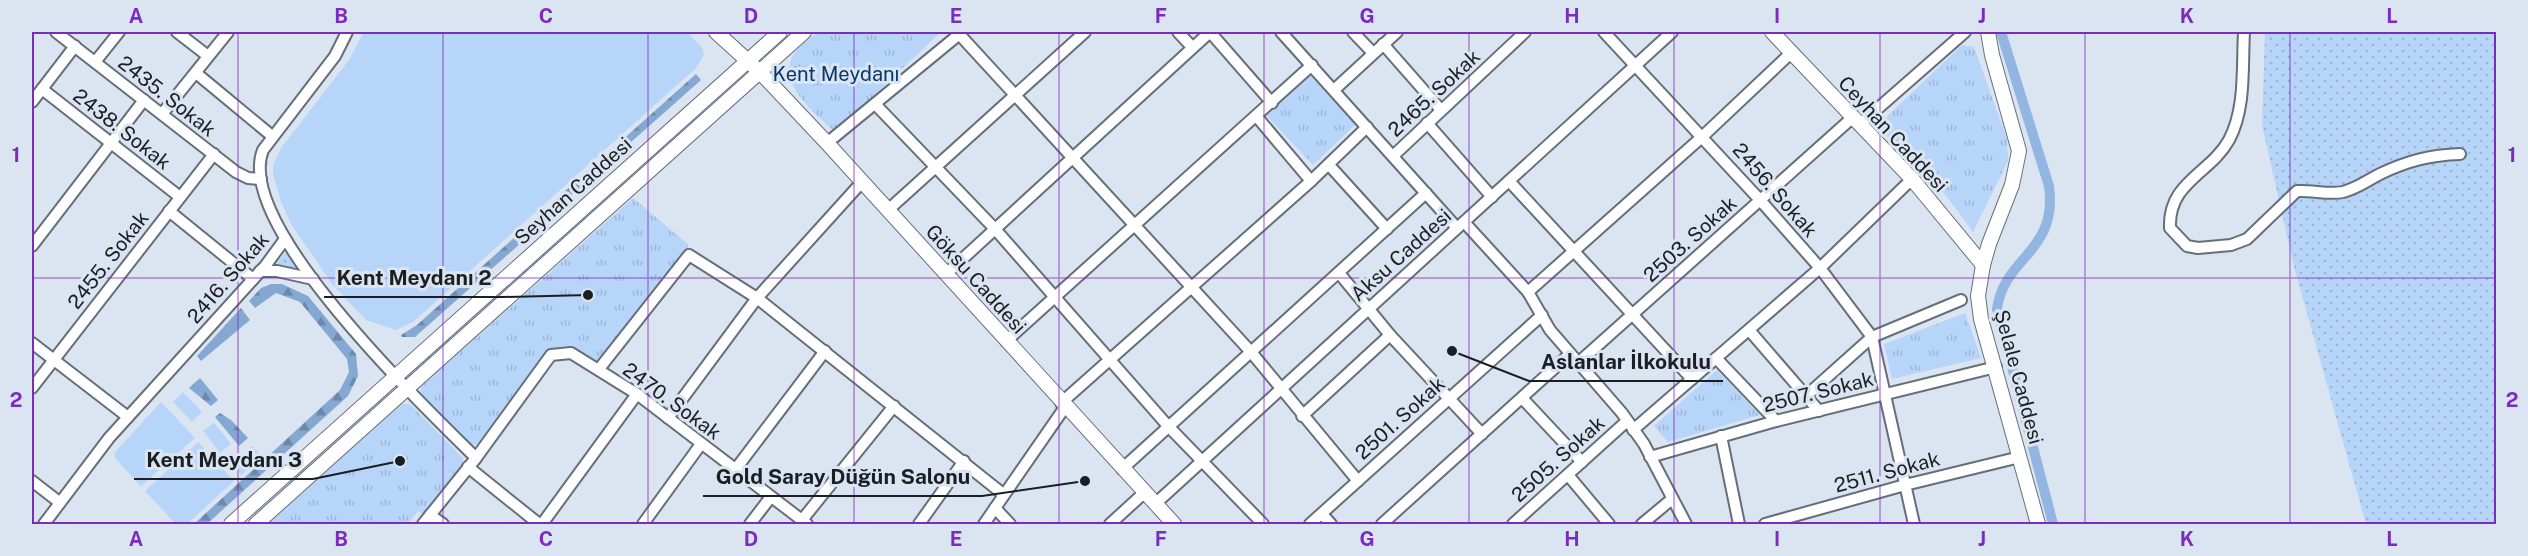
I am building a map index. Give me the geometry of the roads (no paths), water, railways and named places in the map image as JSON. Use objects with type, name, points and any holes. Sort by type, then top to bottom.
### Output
[{"type":"street","name":"2435. Sokak","points":[[56,32],[241,175],[261,179]]},
{"type":"street","points":[[95,62],[119,32]]},
{"type":"street","points":[[177,32],[208,56]]},
{"type":"street","points":[[162,114],[228,32]]},
{"type":"street","name":"2416. Sokak","points":[[44,525],[59,502],[128,417],[257,275],[285,239],[261,179],[260,157],[272,136],[335,56],[348,32]]},
{"type":"street","name":"Göksu Caddesi","points":[[716,32],[748,60],[827,143],[1174,525]]},
{"type":"street","name":"Seyhan Caddesi","points":[[231,525],[780,32]]},
{"type":"street","name":"Seyhan Caddesi","points":[[256,525],[804,32]]},
{"type":"street","points":[[888,210],[1084,32]]},
{"type":"street","points":[[1178,32],[1192,47]]},
{"type":"street","points":[[946,274],[1210,32],[1272,103]]},
{"type":"street","points":[[1281,32],[1335,89],[1426,193],[1528,292],[1550,330],[1630,425],[1650,457],[1686,525]]},
{"type":"street","points":[[1353,32],[1373,53]]},
{"type":"street","points":[[1335,89],[1396,32]]},
{"type":"street","name":"2465. Sokak","points":[[1393,156],[1525,32]]},
{"type":"street","name":"2456. Sokak","points":[[1604,32],[1703,136],[1820,268],[1872,338],[1914,525]]},
{"type":"street","name":"Aksu Caddesi","points":[[1155,504],[1672,32]]},
{"type":"street","name":"2503. Sokak","points":[[1578,363],[1760,200],[1965,32]]},
{"type":"street","name":"Şelale Caddesi","points":[[1988,32],[1992,55],[2019,151],[2012,185],[1983,265],[1978,296],[1981,319],[2038,525]]},
{"type":"street","points":[[2244,32],[2240,109],[2229,139],[2215,158],[2177,194],[2170,208],[2170,228],[2187,246],[2198,248],[2231,245],[2247,239],[2297,191],[2339,193],[2362,186],[2377,175],[2409,160],[2434,155],[2460,154]]},
{"type":"street","points":[[827,143],[961,33],[1072,159],[1251,352],[1358,481]]},
{"type":"street","name":"Ceyhan Caddesi","points":[[1780,34],[1792,52],[1855,122],[1911,179],[1983,265]]},
{"type":"street","points":[[1383,44],[1441,110]]},
{"type":"street","points":[[32,102],[75,46]]},
{"type":"street","points":[[1528,292],[1703,136],[1792,52]]},
{"type":"street","points":[[1006,341],[1312,65]]},
{"type":"street","points":[[196,73],[272,136]]},
{"type":"street","name":"2438. Sokak","points":[[42,89],[180,197]]},
{"type":"street","points":[[32,246],[144,100]]},
{"type":"street","points":[[875,104],[933,167],[996,229],[1168,426],[1263,525]]},
{"type":"street","points":[[1257,117],[1311,182]]},
{"type":"street","points":[[1427,123],[1491,196]]},
{"type":"street","points":[[984,525],[1063,405],[1111,359],[1311,182],[1367,127]]},
{"type":"street","name":"2455. Sokak","points":[[32,388],[214,154]]},
{"type":"street","points":[[1329,165],[1387,229]]},
{"type":"street","name":"2505. Sokak","points":[[1513,525],[1582,462],[1692,379],[1749,330],[1820,268],[1911,179]]},
{"type":"street","points":[[1509,181],[1692,379]]},
{"type":"street","points":[[668,418],[757,297],[861,183]]},
{"type":"street","points":[[1122,469],[1426,193]]},
{"type":"street","points":[[169,211],[257,275],[277,271],[313,279]]},
{"type":"street","points":[[285,239],[313,279],[407,389],[476,458],[423,525]]},
{"type":"street","points":[[599,369],[689,255],[757,297],[1003,494]]},
{"type":"street","points":[[1339,273],[1390,334],[1482,434]]},
{"type":"street","points":[[1806,396],[1872,338],[1961,300]]},
{"type":"street","name":"2501. Sokak","points":[[1310,525],[1542,315]]},
{"type":"street","points":[[1749,330],[1819,411]]},
{"type":"street","points":[[1302,416],[1390,334]]},
{"type":"street","points":[[32,343],[128,417]]},
{"type":"street","points":[[735,470],[825,351]]},
{"type":"street","name":"2470. Sokak","points":[[476,458],[551,355],[570,353],[637,394],[770,498],[805,522]]},
{"type":"street","points":[[1382,525],[1570,354]]},
{"type":"street","points":[[1716,358],[1776,421]]},
{"type":"street","name":"2507. Sokak","points":[[1650,457],[1776,421],[1995,367]]},
{"type":"street","points":[[468,467],[540,525],[637,394]]},
{"type":"street","points":[[1522,398],[1582,462]]},
{"type":"street","points":[[805,522],[894,406]]},
{"type":"street","points":[[1721,436],[1739,525]]},
{"type":"street","points":[[643,525],[701,444]]},
{"type":"street","name":"2511. Sokak","points":[[1765,525],[1905,485],[2020,457]]},
{"type":"street","points":[[919,525],[964,461]]},
{"type":"street","points":[[1568,475],[1608,525]]},
{"type":"street","points":[[32,481],[59,502]]},
{"type":"street","points":[[1110,525],[1144,493]]},
{"type":"street","points":[[750,525],[770,498]]},
{"type":"street","points":[[1642,525],[1672,499]]},
{"type":"street","points":[[995,508],[1010,525]]},
{"type":"street","points":[[1322,514],[1331,525]]},
{"type":"street","points":[[430,515],[443,525]]},
{"type":"waterway","points":[[2001,32],[2049,186],[2050,208],[2046,226],[2009,277],[1997,309],[2053,524]]},
{"type":"place","name":"Kent Meydanı 2","points":[[588,295]]},
{"type":"place","name":"Aslanlar İlkokulu","points":[[1452,351]]},
{"type":"place","name":"Kent Meydanı 3","points":[[400,461]]},
{"type":"place","name":"Gold Saray Düğün Salonu","points":[[1085,481]]},
{"type":"park label","name":"Kent Meydanı","points":[[836,74]]}]
